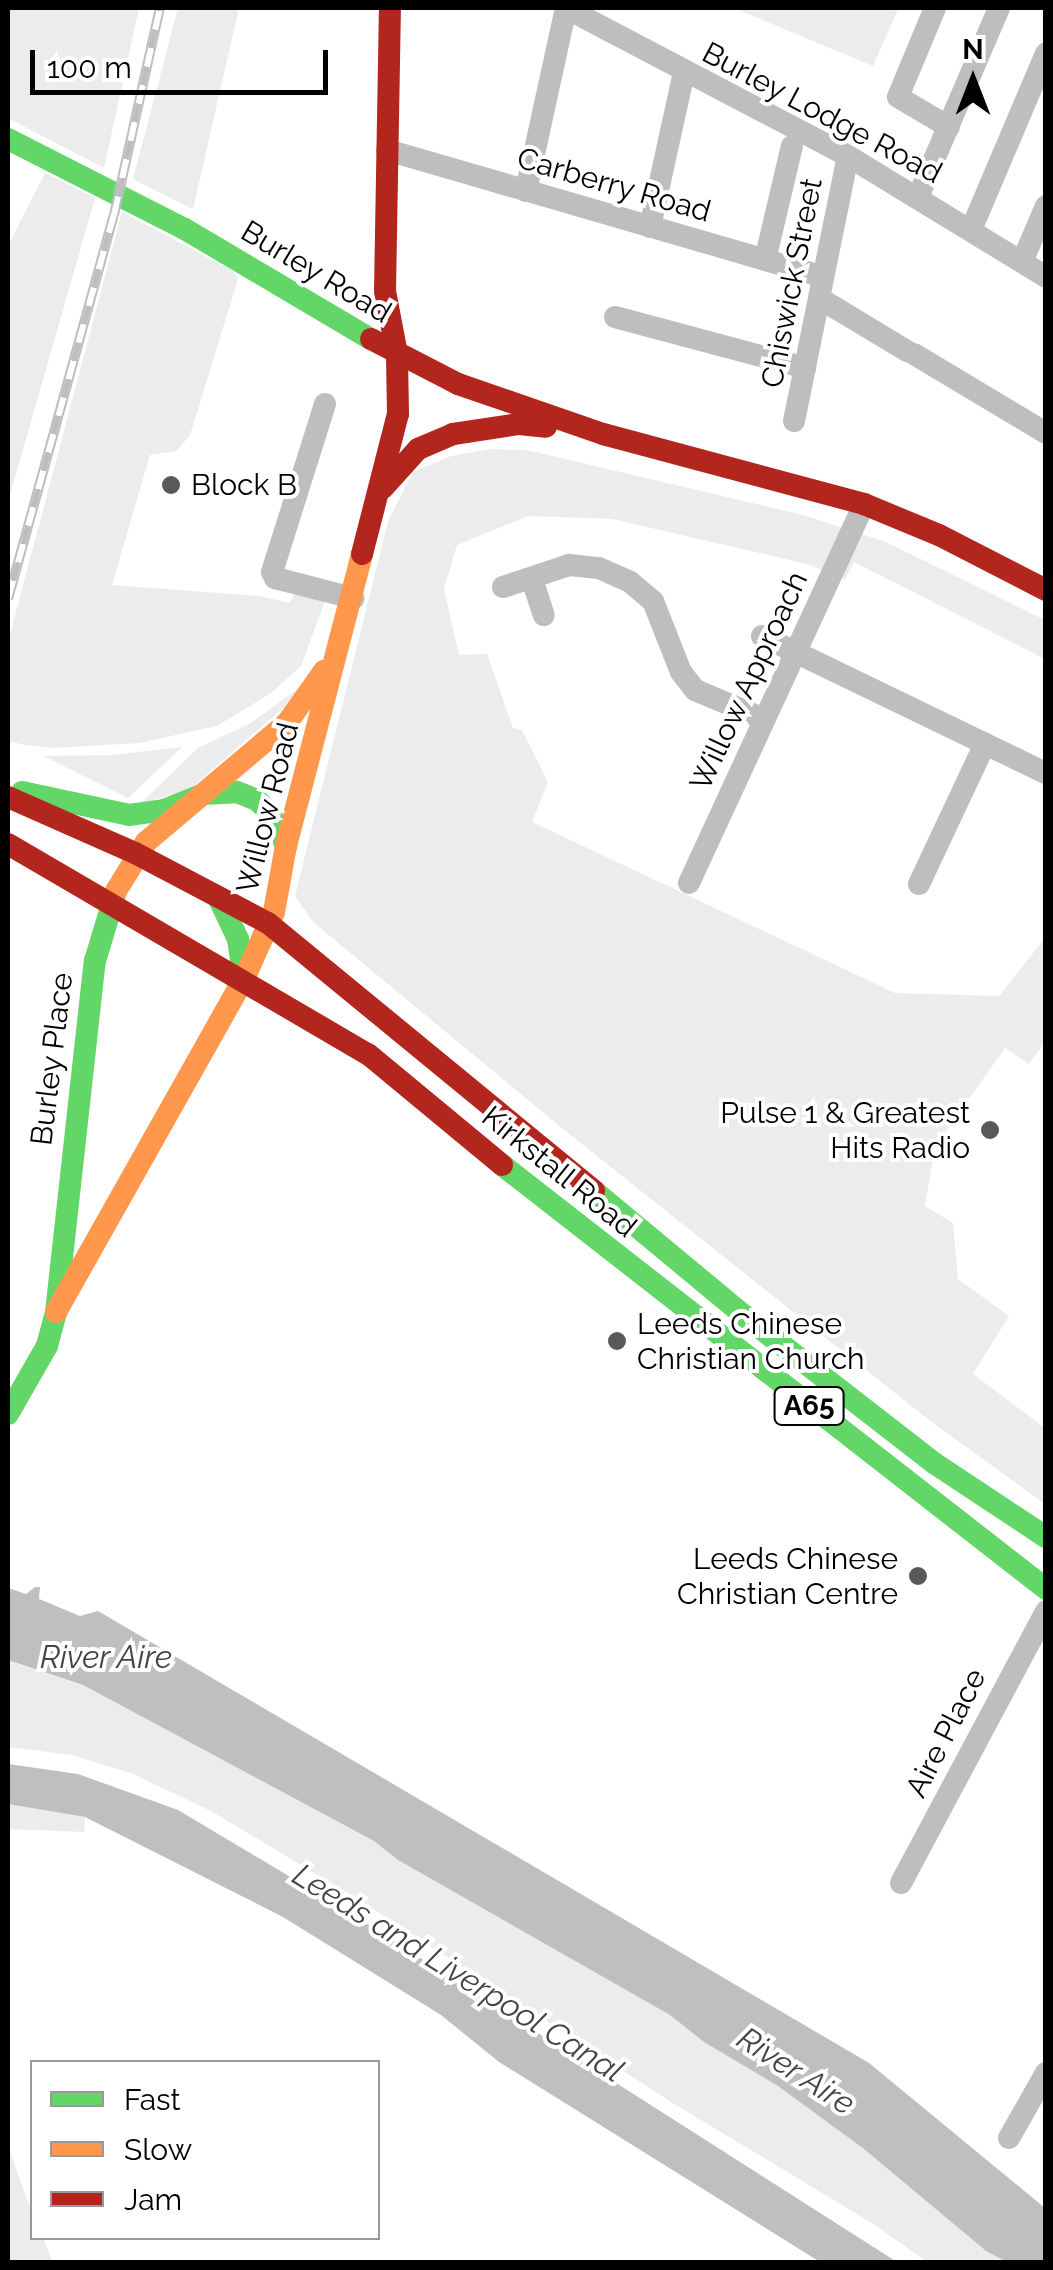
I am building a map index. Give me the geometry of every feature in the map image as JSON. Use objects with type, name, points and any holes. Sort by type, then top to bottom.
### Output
[{"type":"street","name":"Willow Road","points":[[244,979],[268,924],[382,489],[398,414],[397,354],[385,291],[390,8]]},
{"type":"street","name":"Burley Lodge Road","points":[[566,8],[848,156],[1046,278]]},
{"type":"street","points":[[526,191],[566,8]]},
{"type":"street","points":[[935,8],[898,97],[949,127]]},
{"type":"street","points":[[918,197],[1000,8]]},
{"type":"street","points":[[971,230],[1046,53]]},
{"type":"street","points":[[650,227],[684,72]]},
{"type":"street","name":"Burley Road","points":[[8,139],[182,228],[397,354],[503,401],[604,434],[864,504],[938,535],[1046,590]]},
{"type":"street","points":[[765,260],[792,146]]},
{"type":"street","name":"Carberry Road","points":[[387,150],[765,260],[821,288],[910,352],[1046,434]]},
{"type":"street","name":"Chiswick Street","points":[[794,421],[848,156]]},
{"type":"street","points":[[1022,262],[1046,206]]},
{"type":"street","points":[[615,317],[805,368]]},
{"type":"street","points":[[325,404],[272,572],[275,578],[352,598]]},
{"type":"street","points":[[382,489],[418,448],[453,434],[519,424],[604,434]]},
{"type":"street","name":"Willow Approach","points":[[688,882],[864,504]]},
{"type":"street","points":[[502,587],[569,565],[600,568],[630,582],[653,602],[681,672],[695,690],[764,720]]},
{"type":"street","points":[[532,579],[544,615]]},
{"type":"street","points":[[762,636],[1046,774]]},
{"type":"street","name":"Willow Road","points":[[135,853],[287,723],[338,647]]},
{"type":"street","points":[[919,884],[985,744]]},
{"type":"street","points":[[8,788],[129,814],[164,810],[204,794],[237,792],[256,800],[269,812],[286,846]]},
{"type":"street","name":"Kirkstall Road","points":[[8,797],[135,853],[268,924],[742,1314],[934,1463],[1046,1537]]},
{"type":"street","name":"Kirkstall Road","points":[[8,844],[368,1054],[572,1223],[1046,1589]]},
{"type":"street","points":[[135,853],[134,898],[142,925]]},
{"type":"street","name":"Burley Place","points":[[56,1312],[94,961],[110,901],[135,853]]},
{"type":"street","points":[[8,1414],[47,1346],[56,1312],[244,979],[238,939],[218,897]]},
{"type":"street","points":[[64,1226],[77,1234],[102,1234]]},
{"type":"street","name":"Aire Place","points":[[901,1883],[1046,1611]]},
{"type":"street","points":[[1008,2138],[1046,2073]]},
{"type":"shaded area","points":[[8,8],[139,8],[104,168],[8,118]]},
{"type":"shaded area","points":[[178,8],[239,8],[193,209],[133,179]]},
{"type":"shaded area","points":[[734,8],[894,8],[898,9],[873,66]]},
{"type":"shaded area","points":[[45,173],[95,198],[8,502],[8,246]]},
{"type":"shaded area","points":[[122,212],[233,271],[238,279],[190,435],[177,451],[150,455],[112,585],[260,596],[290,603],[294,593],[325,601],[301,666],[271,693],[217,726],[139,743],[53,748],[25,745],[8,741],[8,642]]},
{"type":"shaded area","points":[[490,449],[527,450],[803,515],[886,542],[1045,620],[1045,659],[854,562],[845,580],[807,564],[612,519],[528,516],[457,545],[444,589],[459,655],[487,654],[513,728],[522,730],[548,782],[532,822],[895,993],[999,996],[1045,938],[1045,1042],[1029,1064],[1005,1048],[935,1147],[925,1206],[953,1223],[958,1279],[1009,1316],[973,1374],[1045,1428],[1045,1504],[929,1420],[563,1129],[313,922],[295,896],[388,521],[413,472],[451,456]]},
{"type":"shaded area","points":[[299,688],[282,709],[190,789],[140,804],[198,748],[251,723]]},
{"type":"shaded area","points":[[182,747],[128,798],[43,756],[111,755]]},
{"type":"shaded area","points":[[8,1660],[83,1685],[374,1841],[398,1860],[670,2015],[864,2149],[986,2251],[1007,2262],[927,2262],[875,2225],[671,2102],[356,1898],[211,1811],[133,1774],[72,1755],[8,1747]]},
{"type":"shaded area","points":[[8,1804],[85,1817],[84,1832],[8,1829]]},
{"type":"shaded area","points":[[8,2146],[30,2207],[30,2240],[44,2240],[53,2262],[8,2262]]},
{"type":"water","name":"River Aire","points":[[40,1587],[39,1599],[80,1616],[98,1611],[869,2063],[1045,2208],[1045,2262],[1007,2262],[986,2251],[864,2149],[778,2086],[704,2042],[670,2015],[398,1860],[374,1841],[83,1685],[8,1660],[8,1588],[26,1594]]},
{"type":"water","points":[[8,1764],[78,1774],[178,1810],[334,1903],[897,2262],[820,2262],[499,2062],[441,2015],[283,1917],[85,1817],[8,1804]]},
{"type":"railway","points":[[8,599],[114,215],[160,8]]},
{"type":"traffic: fast","points":[[8,139],[183,228],[371,339]]},
{"type":"traffic: fast","points":[[22,792],[129,815],[164,810],[204,794],[237,792],[257,800],[269,812],[286,846]]},
{"type":"traffic: fast","points":[[8,1414],[47,1346],[56,1312],[95,961],[116,891]]},
{"type":"traffic: fast","points":[[218,897],[238,939],[244,979]]},
{"type":"traffic: fast","points":[[502,1165],[1046,1589]]},
{"type":"traffic: fast","points":[[594,1191],[742,1314],[934,1463],[1046,1537]]},
{"type":"traffic: slow","points":[[56,1312],[244,979],[274,912],[286,846],[362,554]]},
{"type":"traffic: slow","points":[[116,891],[146,842],[287,723],[324,671]]},
{"type":"traffic: jam","points":[[362,554],[398,414],[397,354],[385,291],[390,8]]},
{"type":"traffic: jam","points":[[371,339],[458,384],[603,434],[864,504],[939,535],[1046,590]]},
{"type":"traffic: jam","points":[[383,488],[418,449],[453,434],[519,424],[546,427]]},
{"type":"traffic: jam","points":[[8,797],[135,853],[268,923],[594,1191]]},
{"type":"traffic: jam","points":[[8,844],[368,1054],[502,1165]]},
{"type":"place","name":"Block B","points":[[171,485]]},
{"type":"place","name":"Pulse 1 & Greatest Hits Radio","points":[[990,1130]]},
{"type":"place","name":"Leeds Chinese Christian Church","points":[[617,1341]]},
{"type":"place","name":"Leeds Chinese Christian Centre","points":[[918,1576]]},
{"type":"water label","name":"Leeds and Liverpool Canal","points":[[458,1973]]}]
